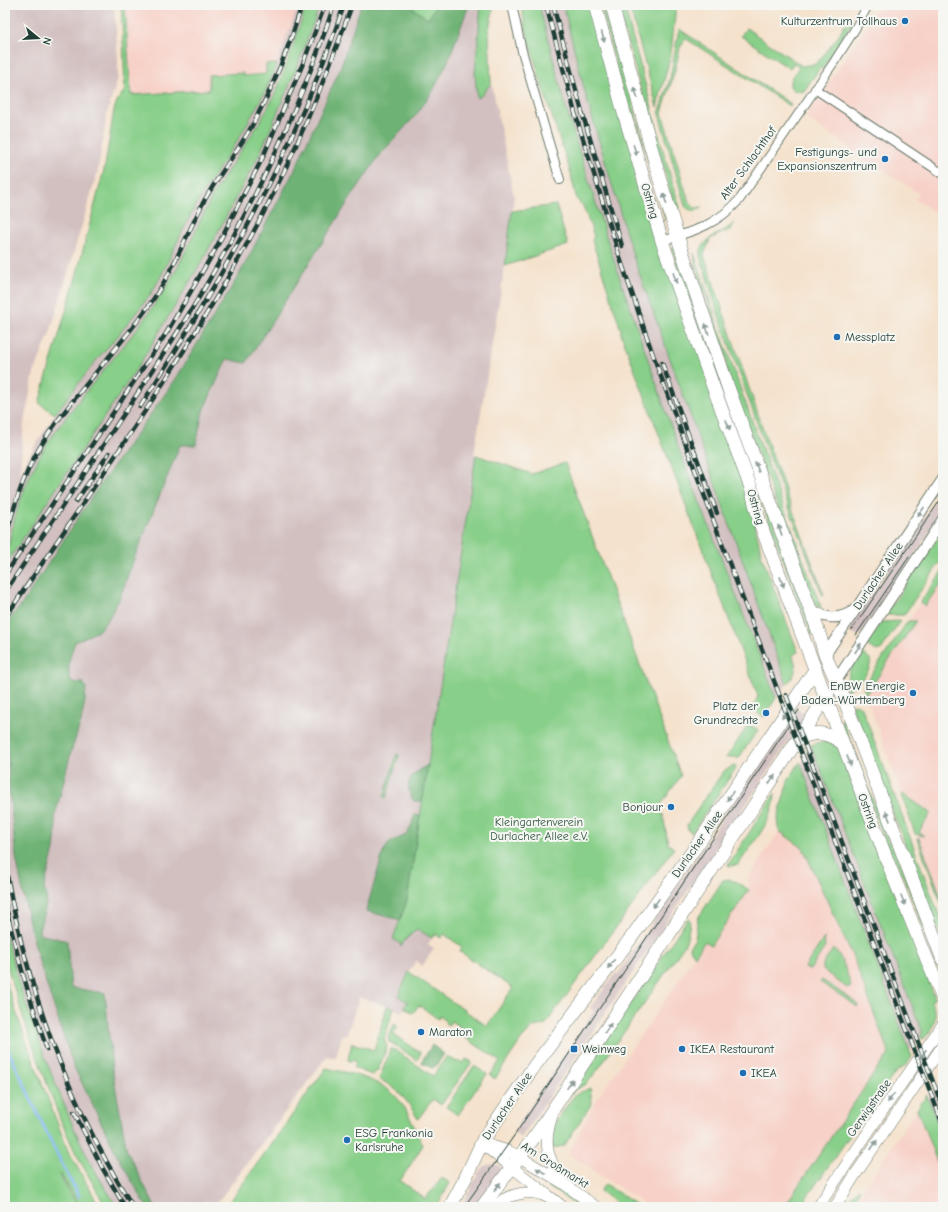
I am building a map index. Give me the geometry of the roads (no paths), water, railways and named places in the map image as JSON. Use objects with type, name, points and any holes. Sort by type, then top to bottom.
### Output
[{"type":"main road","name":"Ostring","points":[[595,5],[624,113],[662,241],[751,488],[760,523],[814,670],[888,863],[943,999]]},
{"type":"main road","name":"Ostring","points":[[612,5],[664,193],[720,366],[819,633],[825,655],[942,953]]},
{"type":"main road","name":"Durlacher Allee","points":[[450,1207],[482,1143],[535,1065],[631,938],[697,845],[825,655]]},
{"type":"main road","name":"Durlacher Allee","points":[[482,1207],[555,1107],[649,966],[711,869],[800,738],[836,681]]},
{"type":"main road","points":[[800,738],[814,733],[821,733],[831,736],[842,743]]},
{"type":"main road","name":"Gerwigstraße","points":[[818,1207],[943,1024]]},
{"type":"main road","name":"Gerwigstraße","points":[[835,1207],[885,1129],[943,1045]]},
{"type":"main road","points":[[555,1107],[547,1139],[547,1147],[550,1158],[563,1183]]},
{"type":"main road","name":"Am Großmarkt","points":[[482,1143],[516,1162],[563,1183],[596,1207]]},
{"type":"main road","name":"Am Großmarkt","points":[[516,1162],[533,1182],[551,1199],[563,1207]]},
{"type":"main road","points":[[496,1207],[504,1198],[524,1194],[542,1194],[551,1199]]},
{"type":"street","points":[[512,5],[524,58],[560,180]]},
{"type":"street","name":"Alter Schlachthof","points":[[662,241],[714,222],[733,207],[745,192],[815,89],[855,28],[868,5]]},
{"type":"street","points":[[815,89],[943,174]]},
{"type":"street","name":"Durlacher Allee","points":[[825,655],[943,479]]},
{"type":"street","name":"Durlacher Allee","points":[[836,681],[943,519]]},
{"type":"street","points":[[809,606],[812,610],[822,616],[833,618],[844,616],[855,610]]},
{"type":"waterway","points":[[5,1043],[50,1139],[79,1196]]},
{"type":"tram line","points":[[851,631],[943,496]]},
{"type":"tram line","points":[[856,635],[909,557]]},
{"type":"tram line","points":[[464,1207],[516,1133],[799,710]]},
{"type":"railway","points":[[6,537],[22,486],[40,447],[62,414],[134,326],[158,292],[172,267],[203,203],[254,122],[281,65],[302,5]]},
{"type":"railway","points":[[5,575],[167,332],[215,250],[262,159],[304,61],[325,5]]},
{"type":"railway","points":[[5,592],[161,357],[221,260],[258,189],[291,117],[307,80],[334,5]]},
{"type":"railway","points":[[140,407],[200,310],[255,212],[303,111],[325,58],[344,5]]},
{"type":"railway","points":[[5,618],[140,419],[204,318],[234,266],[276,189],[300,137],[322,85],[352,5]]},
{"type":"railway","points":[[546,5],[575,113],[621,261],[652,352],[725,552],[943,1125]]},
{"type":"railway","points":[[553,5],[582,112],[622,246]]},
{"type":"railway","points":[[662,363],[717,513]]},
{"type":"railway","points":[[76,501],[109,453]]},
{"type":"railway","points":[[786,695],[943,1108]]},
{"type":"railway","points":[[5,865],[25,955],[37,999],[52,1042],[69,1085],[88,1126],[109,1167],[133,1207]]},
{"type":"railway","points":[[5,903],[24,977],[47,1049]]},
{"type":"railway","points":[[74,1112],[103,1169],[125,1207]]},
{"type":"place","name":"Kulturzentrum Tollhaus","points":[[905,21]]},
{"type":"place","name":"Festigungs- und Expansionszentrum","points":[[885,159]]},
{"type":"place","name":"Messplatz","points":[[837,337]]},
{"type":"place","name":"EnBW Energie Baden-Württemberg","points":[[913,693]]},
{"type":"place","name":"Platz der Grundrechte","points":[[766,713]]},
{"type":"place","name":"Bonjour","points":[[671,807]]},
{"type":"place","name":"Maraton","points":[[421,1032]]},
{"type":"place","name":"Weinweg","points":[[574,1049]]},
{"type":"place","name":"IKEA Restaurant","points":[[682,1049]]},
{"type":"place","name":"IKEA","points":[[743,1073]]},
{"type":"place","name":"ESG Frankonia Karlsruhe","points":[[347,1140]]},
{"type":"park label","name":"Kleingartenverein Durlacher Allee e.V.","points":[[539,829]]}]
